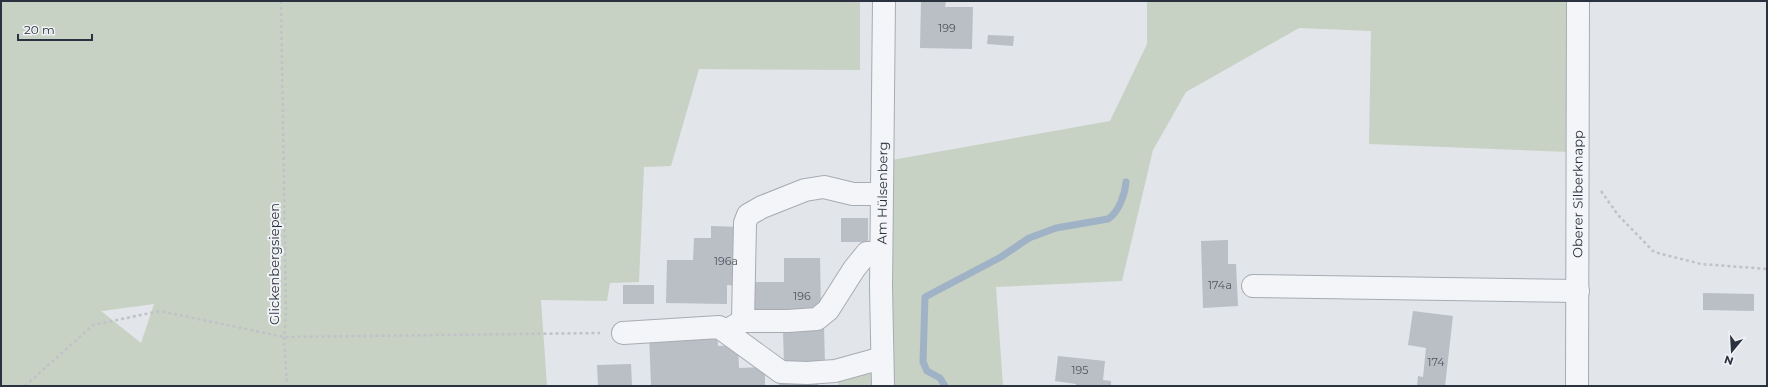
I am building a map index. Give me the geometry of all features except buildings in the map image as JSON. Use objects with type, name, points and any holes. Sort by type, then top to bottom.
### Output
[{"type":"street","name":"Am Hülsenberg","points":[[883,386],[881,253],[884,1]]},
{"type":"street","name":"Oberer Silberknapp","points":[[1577,386],[1578,1]]},
{"type":"street","points":[[734,326],[745,223],[748,215],[762,207],[805,190],[824,188],[853,194],[882,194]]},
{"type":"street","points":[[623,333],[817,319],[828,310],[854,269],[867,253],[881,253]]},
{"type":"street","points":[[1253,286],[1578,291]]},
{"type":"street","points":[[734,326],[780,372],[807,373],[835,371],[882,358]]},
{"type":"path","name":"Glickenbergsiepen","points":[[25,386],[93,325],[160,311],[284,336],[286,314],[281,1]]},
{"type":"path","points":[[1600,190],[1618,215],[1654,252],[1701,264],[1767,269]]},
{"type":"path","points":[[287,386],[284,336],[623,333]]},
{"type":"green space","points":[[1,1],[860,1],[860,70],[699,69],[671,166],[644,167],[639,282],[610,283],[607,301],[541,300],[547,386],[1,386]],"holes":[[[154,304],[141,343],[101,311]]]},
{"type":"green space","points":[[1147,1],[1568,1],[1569,152],[1369,144],[1371,31],[1299,28],[1186,92],[1153,150],[1122,281],[996,287],[1003,386],[838,386],[839,381],[892,362],[892,160],[1110,121],[1147,44]]},
{"type":"waterway","points":[[945,386],[940,378],[927,371],[923,362],[925,297],[1001,257],[1029,238],[1056,228],[1108,219],[1112,216],[1121,202],[1126,182]]}]
